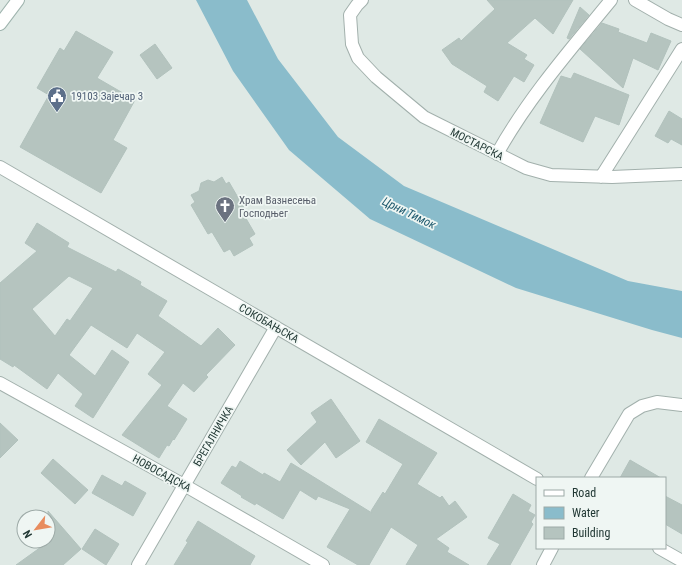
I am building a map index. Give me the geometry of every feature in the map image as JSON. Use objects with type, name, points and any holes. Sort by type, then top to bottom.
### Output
[{"type":"street","points":[[0,24],[18,0]]},
{"type":"street","name":"МОСТАРСКА","points":[[362,0],[357,4],[350,15],[352,44],[358,58],[368,69],[424,117],[526,168],[550,175],[601,177],[682,174]]},
{"type":"street","points":[[497,154],[510,130],[556,66],[611,0]]},
{"type":"street","points":[[635,0],[668,19],[682,25]]},
{"type":"street","points":[[601,177],[682,49]]},
{"type":"street","name":"СОКОБАЊСКА","points":[[0,167],[536,478]]},
{"type":"street","name":"БРЕГАЛНИЧКА","points":[[138,565],[276,327]]},
{"type":"street","name":"НОВОСАДСКА","points":[[0,383],[184,485],[323,565]]},
{"type":"street","points":[[592,477],[629,414],[642,406],[658,402],[682,405]]},
{"type":"street","points":[[543,565],[551,549]]},
{"type":"street","points":[[661,549],[682,561]]},
{"type":"water","name":"Црни Тимок","points":[[196,0],[247,0],[278,59],[338,137],[404,186],[628,281],[682,291],[682,338],[516,288],[370,219],[289,150],[233,71]]},
{"type":"building","points":[[487,0],[573,0],[553,34],[535,18],[507,43],[527,55],[524,59],[534,65],[524,82],[514,76],[498,101],[484,92],[487,86],[452,64],[442,50],[459,38],[461,41],[495,9]]},
{"type":"building","points":[[580,7],[589,15],[569,39],[567,38]]},
{"type":"building","points":[[602,23],[619,29],[618,32],[647,43],[651,33],[671,41],[658,70],[633,58],[623,88],[580,49]]},
{"type":"building","points":[[76,31],[113,52],[97,78],[135,100],[113,140],[127,148],[101,193],[20,147],[49,95],[37,88],[60,48],[64,51]]},
{"type":"building","points":[[155,44],[172,68],[157,79],[140,55]]},
{"type":"building","points":[[574,73],[629,95],[619,125],[595,116],[583,142],[540,123],[561,76],[571,79]]},
{"type":"building","points":[[669,111],[682,119],[682,145],[671,139],[668,143],[655,136]]},
{"type":"building","name":"Храм Вазнесења Господњег","points":[[222,177],[226,184],[229,182],[247,213],[244,215],[255,234],[249,238],[253,245],[234,256],[230,249],[224,252],[212,232],[208,234],[191,205],[195,202],[191,195],[199,191],[201,183],[208,180],[214,182]]},
{"type":"building","points":[[37,223],[69,243],[67,247],[116,272],[118,269],[141,282],[140,285],[167,301],[158,316],[201,346],[218,328],[235,345],[206,375],[208,377],[194,392],[183,383],[167,406],[187,419],[174,440],[173,439],[169,446],[167,445],[159,458],[122,435],[162,385],[148,374],[165,352],[137,333],[127,348],[91,325],[69,355],[95,376],[112,350],[129,362],[93,418],[75,406],[83,394],[58,373],[47,389],[14,365],[13,367],[0,359],[0,283],[37,251],[25,243]],"holes":[[[69,276],[93,288],[70,321],[67,319],[55,336],[32,309]]]},
{"type":"building","points":[[331,399],[360,441],[336,458],[325,442],[301,465],[287,450],[317,422],[311,413]]},
{"type":"building","points":[[379,419],[437,453],[417,484],[440,498],[442,496],[449,506],[455,501],[467,517],[436,539],[449,548],[447,552],[469,565],[406,565],[418,545],[391,527],[369,565],[358,565],[327,547],[350,509],[318,496],[316,500],[300,490],[283,519],[256,503],[255,505],[241,497],[242,496],[221,483],[232,466],[236,468],[240,461],[263,475],[264,473],[280,482],[291,463],[372,513],[371,511],[383,492],[385,494],[403,464],[366,442]]},
{"type":"building","points":[[0,423],[18,440],[0,458]]},
{"type":"building","points":[[53,459],[88,490],[75,504],[41,473]]},
{"type":"building","points":[[630,460],[659,477],[621,477]]},
{"type":"building","points":[[102,475],[122,486],[125,481],[146,493],[133,516],[92,493]]},
{"type":"building","points":[[513,494],[531,505],[528,511],[535,515],[531,522],[533,524],[510,565],[487,565],[500,544],[488,538]]},
{"type":"building","points":[[666,497],[682,505],[682,534],[666,525]]},
{"type":"building","points":[[56,520],[81,549],[63,565],[16,565],[38,549],[56,549]]},
{"type":"building","points":[[198,521],[255,556],[250,565],[174,565],[188,542],[186,541]]},
{"type":"building","points":[[95,529],[119,544],[106,565],[82,549]]},
{"type":"place","name":"19103 Зајечар 3","points":[[57,113]]},
{"type":"place","name":"Храм Вазнесења Господњег","points":[[225,223]]}]
